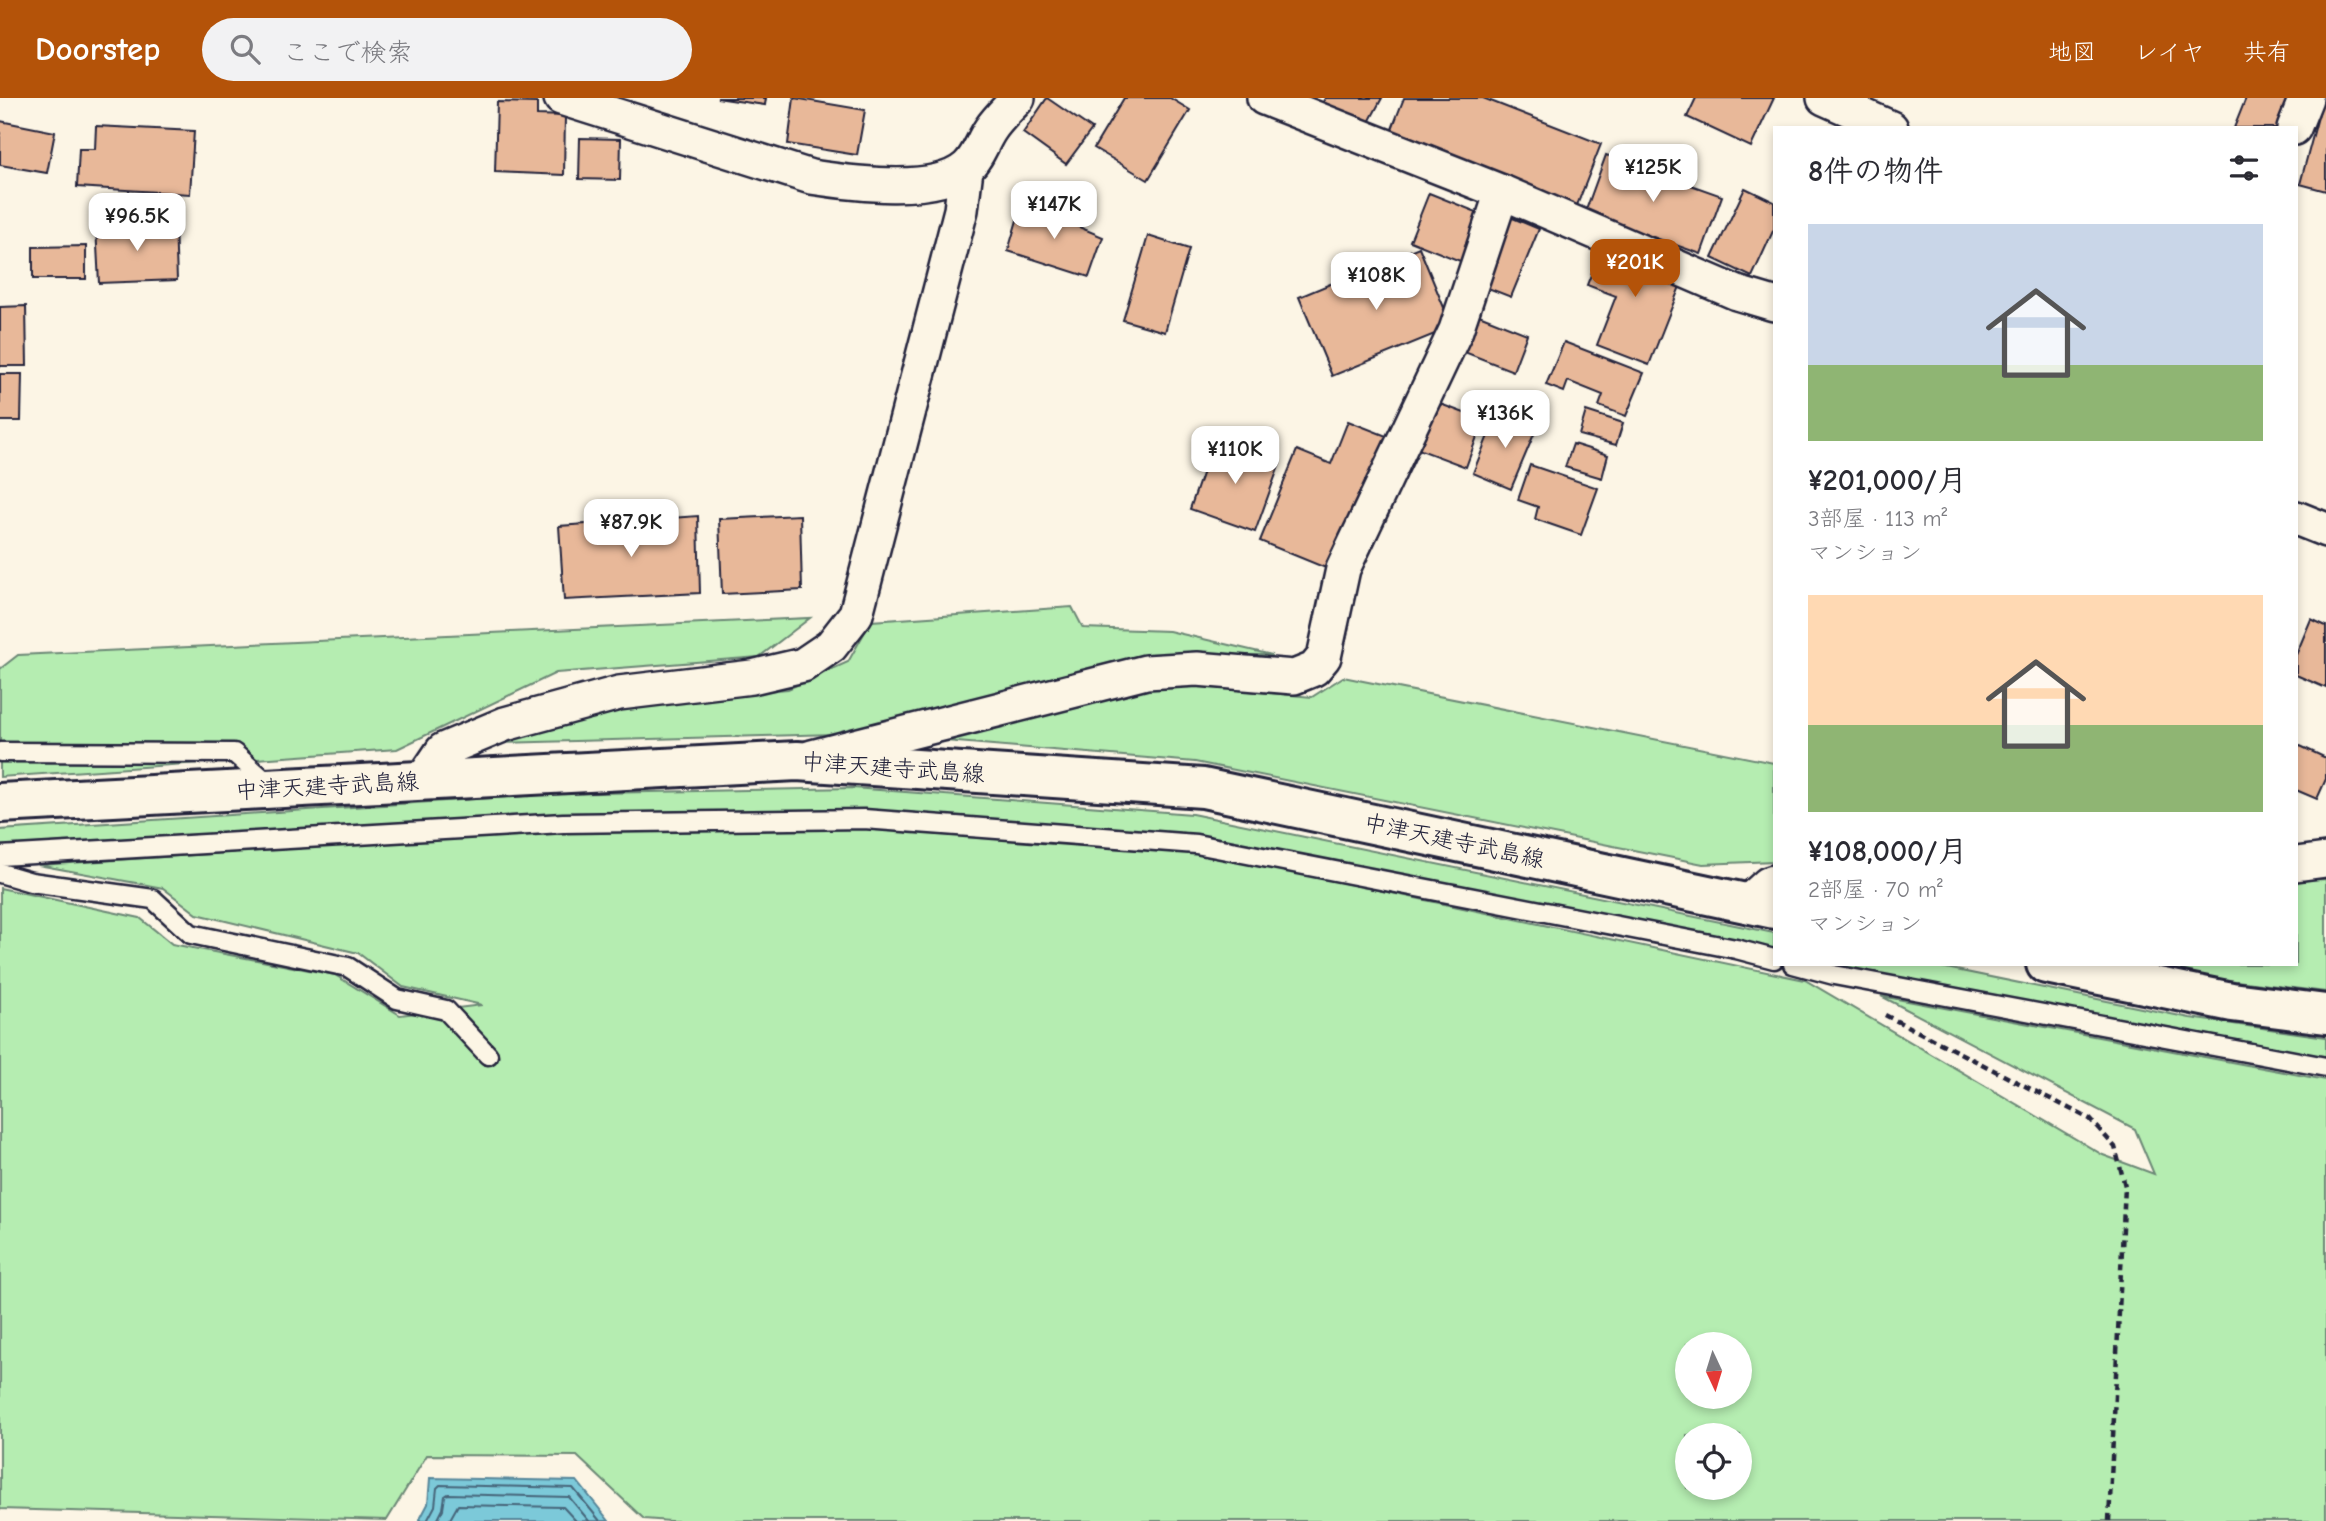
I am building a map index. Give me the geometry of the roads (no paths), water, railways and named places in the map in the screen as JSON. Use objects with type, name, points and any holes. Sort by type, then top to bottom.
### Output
[{"type":"main road","name":"中津天建寺武島線","points":[[0,803],[797,761],[1203,788],[1765,898]]},
{"type":"main road","points":[[2056,966],[2232,1002],[2326,1014]]},
{"type":"street","points":[[561,98],[811,177],[848,183],[924,185],[966,169]]},
{"type":"street","points":[[422,781],[443,750],[505,724],[620,694],[752,677],[803,665],[831,646],[856,614],[961,211],[966,169],[990,130],[1018,98]]},
{"type":"street","points":[[1264,98],[1502,192],[1737,293],[1773,304]]},
{"type":"street","points":[[1824,98],[1887,126]]},
{"type":"street","points":[[2295,126],[2305,98]]},
{"type":"street","points":[[797,761],[1146,672],[1197,669],[1294,677],[1314,670],[1324,657],[1343,569],[1456,330],[1502,192]]},
{"type":"street","points":[[2298,519],[2326,530]]},
{"type":"street","points":[[2298,864],[2326,860]]},
{"type":"lane","points":[[0,752],[234,753],[275,789]]},
{"type":"lane","points":[[0,856],[563,823],[864,819],[1196,844],[1736,949],[1773,959]]},
{"type":"lane","points":[[0,873],[31,882],[153,899],[191,934],[348,967],[397,999],[446,1010],[488,1055]]},
{"type":"lane","points":[[1801,966],[1847,978],[2326,1067]]},
{"type":"water","points":[[430,1478],[577,1481],[609,1521],[419,1521],[428,1504]]}]
